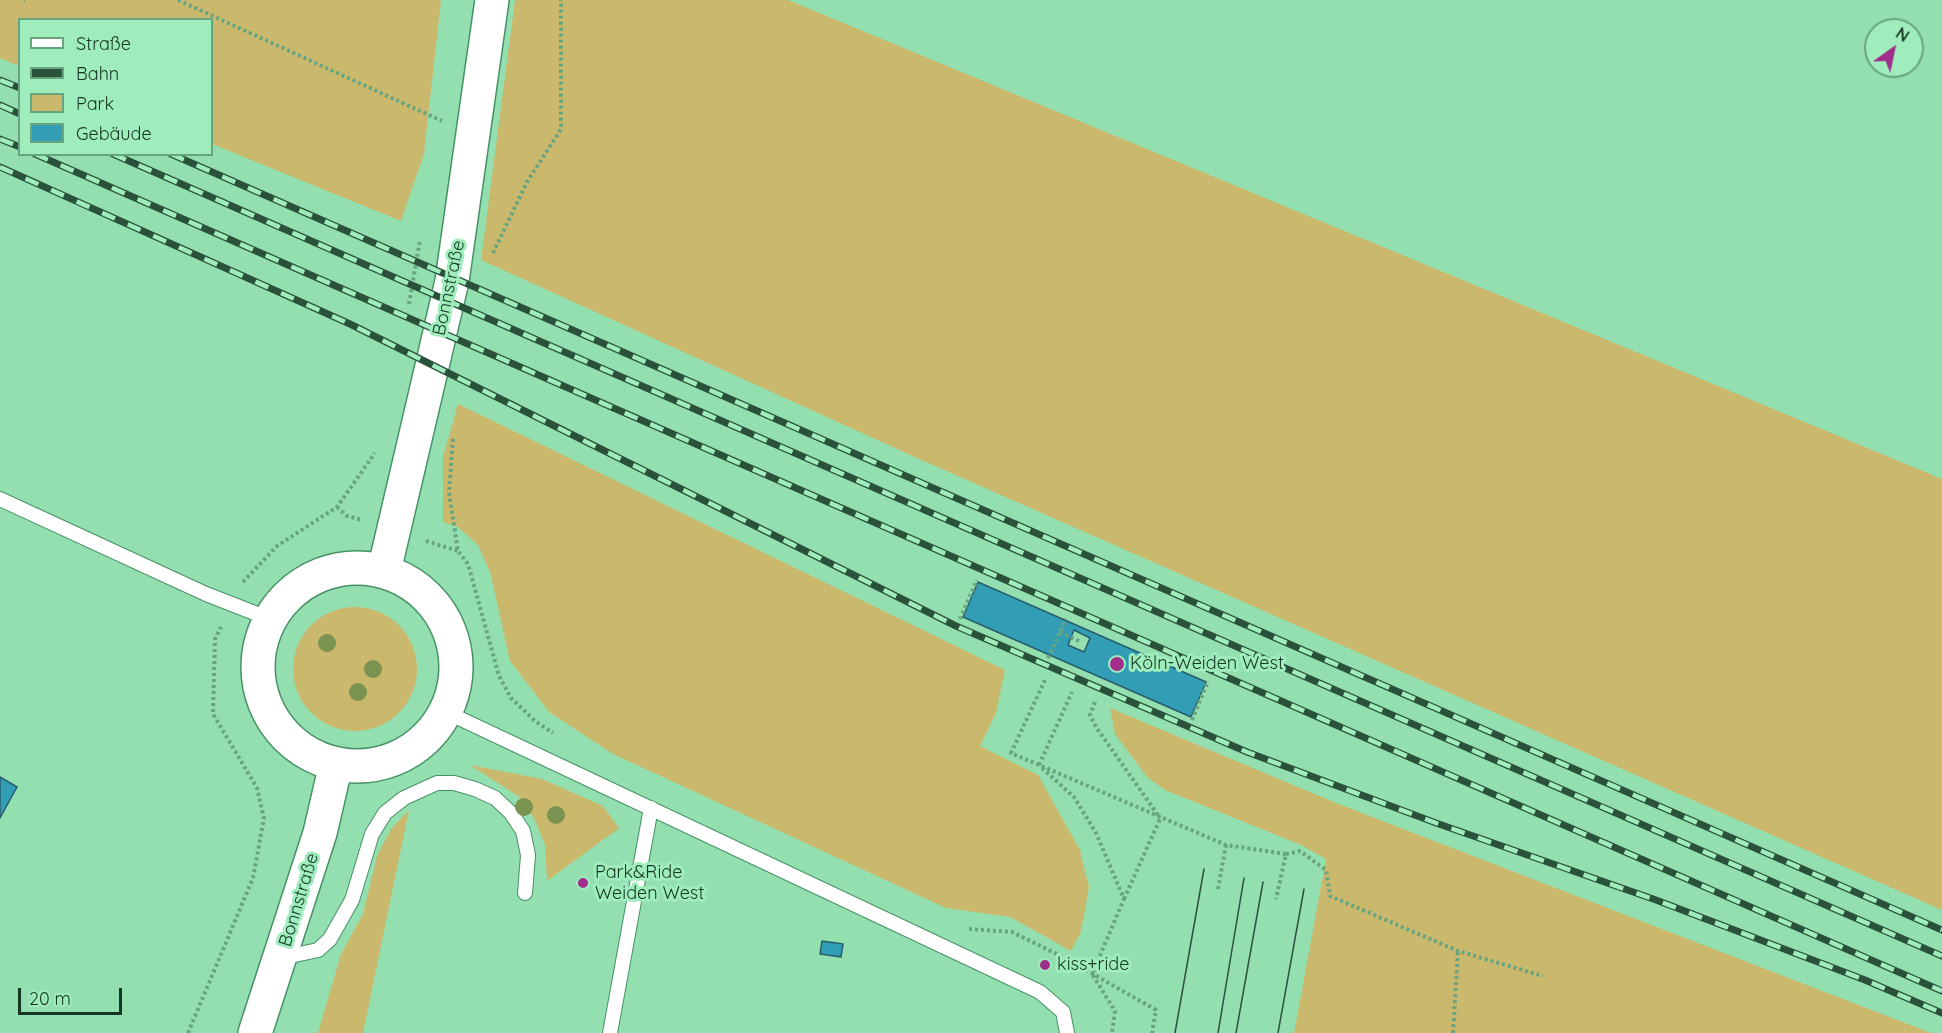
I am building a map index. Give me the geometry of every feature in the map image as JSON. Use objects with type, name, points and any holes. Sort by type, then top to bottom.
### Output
[{"type":"main road","name":"Bonnstraße","points":[[384,572],[452,281],[492,0]]},
{"type":"main road","points":[[350,568],[384,572],[416,587],[429,599],[449,628],[457,663],[456,680],[446,712],[427,738],[401,757],[370,766],[336,765],[315,758],[297,746],[278,727],[265,705],[258,681],[259,649],[270,619],[290,593],[318,576],[350,568]]},
{"type":"main road","name":"Bonnstraße","points":[[255,1033],[320,833],[336,765]]},
{"type":"lane","points":[[0,499],[232,605],[270,619]]},
{"type":"lane","points":[[446,712],[1040,992],[1063,1012],[1067,1033]]},
{"type":"lane","points":[[281,958],[318,950],[330,939],[352,900],[372,834],[385,813],[404,798],[437,783],[454,783],[476,789],[495,798],[511,813],[523,831],[528,855],[525,893]]},
{"type":"lane","points":[[610,1033],[651,808]]},
{"type":"path","points":[[178,0],[442,121]]},
{"type":"path","points":[[492,255],[527,182],[561,129],[561,0]]},
{"type":"path","points":[[440,132],[444,110]]},
{"type":"path","points":[[407,315],[421,235]]},
{"type":"path","points":[[453,437],[449,493],[458,551],[468,564],[499,676],[511,698],[535,721],[562,739]]},
{"type":"path","points":[[188,1033],[252,878],[264,818],[257,788],[213,714],[215,639],[245,578],[277,546],[337,507],[377,450]]},
{"type":"path","points":[[960,619],[977,580]]},
{"type":"path","points":[[1048,658],[1066,619]]},
{"type":"path","points":[[1060,632],[1079,641]]},
{"type":"path","points":[[1045,680],[1011,753],[1160,819],[1226,845],[1286,854],[1300,851],[1326,870],[1330,896],[1458,951],[1543,976]]},
{"type":"path","points":[[1192,720],[1208,681]]},
{"type":"path","points":[[1039,765],[1072,692]]},
{"type":"path","points":[[1095,702],[1090,715],[1096,727],[1160,819]]},
{"type":"path","points":[[1039,765],[1074,797],[1096,833],[1124,899]]},
{"type":"path","points":[[1092,974],[1160,819]]},
{"type":"path","points":[[1218,889],[1226,845]]},
{"type":"path","points":[[1276,899],[1286,854]]},
{"type":"path","points":[[960,925],[971,930],[1011,932],[1092,974],[1156,1010],[1152,1033]]},
{"type":"path","points":[[1453,1033],[1458,951]]},
{"type":"path","points":[[1092,974],[1115,1011],[1112,1033]]},
{"type":"green space","points":[[0,0],[441,0],[424,154],[401,221],[213,144],[213,18],[18,18],[18,66],[0,58]]},
{"type":"green space","points":[[515,0],[788,0],[1942,479],[1942,910],[917,458],[481,260]]},
{"type":"green space","points":[[458,404],[1005,670],[996,713],[980,746],[1038,775],[1080,850],[1089,887],[1081,932],[1071,951],[1010,917],[946,908],[613,754],[549,712],[510,661],[490,572],[478,545],[458,527],[443,522],[443,457]]},
{"type":"green space","points":[[355,607],[379,612],[399,625],[412,645],[417,669],[412,693],[399,713],[379,726],[355,731],[331,726],[311,713],[298,693],[293,669],[298,645],[311,625],[331,612]]},
{"type":"green space","points":[[1110,708],[1336,803],[1931,1033],[1294,1033],[1326,859],[1301,845],[1165,790],[1147,777],[1115,734]]},
{"type":"green space","points":[[470,765],[542,779],[603,806],[619,828],[547,881],[545,845],[534,818],[518,796]]},
{"type":"green space","points":[[409,810],[363,1033],[318,1033],[341,954],[363,914],[377,856],[391,829]]},
{"type":"building","points":[[978,582],[1206,682],[1191,717],[963,617]]},
{"type":"building","points":[[1074,630],[1090,638],[1084,652],[1068,645]]},
{"type":"building","points":[[0,777],[17,787],[0,818]]},
{"type":"building","points":[[822,941],[843,944],[841,957],[820,954]]},
{"type":"tram line","points":[[1175,1033],[1204,869]]},
{"type":"tram line","points":[[1218,1033],[1244,878]]},
{"type":"tram line","points":[[1236,1033],[1263,882]]},
{"type":"tram line","points":[[1278,1033],[1304,889]]},
{"type":"railway","points":[[0,80],[18,87]]},
{"type":"railway","points":[[0,105],[18,113]]},
{"type":"railway","points":[[0,139],[18,146]]},
{"type":"railway","points":[[40,156],[1942,991]]},
{"type":"railway","points":[[118,156],[1942,956]]},
{"type":"railway","points":[[176,156],[1942,930]]},
{"type":"railway","points":[[0,167],[350,324],[956,626],[1247,752],[1436,823],[1656,900],[1865,980],[1942,1013]]},
{"type":"place","name":"Köln-Weiden West","points":[[1117,664]]},
{"type":"place","name":"Park&Ride Weiden West","points":[[583,883]]},
{"type":"place","name":"kiss+ride","points":[[1045,965]]}]
